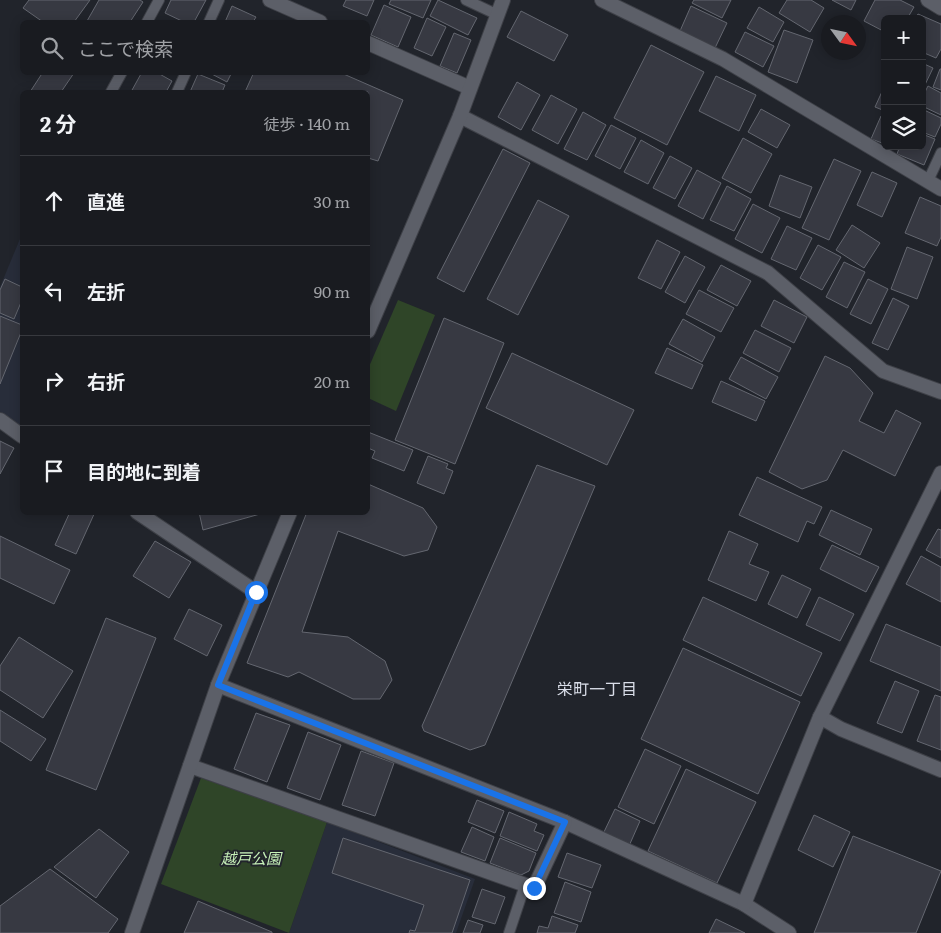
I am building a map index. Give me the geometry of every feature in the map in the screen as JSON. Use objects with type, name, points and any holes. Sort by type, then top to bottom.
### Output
[{"type":"street","points":[[270,0],[315,20]]},
{"type":"street","points":[[370,327],[460,116],[503,0]]},
{"type":"street","points":[[602,0],[723,59],[941,189]]},
{"type":"street","points":[[928,0],[941,8]]},
{"type":"street","points":[[370,44],[470,88]]},
{"type":"street","points":[[460,116],[768,273],[883,371],[941,392]]},
{"type":"street","points":[[0,420],[20,435]]},
{"type":"street","points":[[744,904],[820,717],[941,473]]},
{"type":"street","points":[[141,515],[256,592]]},
{"type":"street","points":[[132,933],[218,685],[289,515]]},
{"type":"street","points":[[218,685],[565,822],[744,904],[789,933]]},
{"type":"street","points":[[820,717],[841,729],[941,770]]},
{"type":"street","points":[[190,766],[534,888],[565,822]]},
{"type":"lane","points":[[148,20],[159,0]]},
{"type":"lane","points":[[210,20],[219,0]]},
{"type":"lane","points":[[466,0],[498,15]]},
{"type":"lane","points":[[113,90],[120,75]]},
{"type":"lane","points":[[178,90],[185,75]]},
{"type":"lane","points":[[928,181],[941,153]]},
{"type":"lane","points":[[510,933],[525,885]]},
{"type":"shaded area","points":[[20,239],[20,426],[0,412],[0,287]]},
{"type":"shaded area","points":[[327,822],[475,879],[456,933],[289,933]]},
{"type":"green space","points":[[398,300],[435,315],[396,411],[370,399],[370,364]]},
{"type":"green space","name":"越戸公園","points":[[201,778],[327,822],[289,933],[161,884]]},
{"type":"building","points":[[29,0],[90,0],[75,20],[40,20],[23,8]]},
{"type":"building","points":[[99,0],[140,0],[143,2],[131,20],[88,20]]},
{"type":"building","points":[[171,0],[206,0],[195,20],[180,20],[165,13]]},
{"type":"building","points":[[346,0],[374,0],[367,16],[343,6]]},
{"type":"building","points":[[391,0],[431,0],[423,18],[389,4]]},
{"type":"building","points":[[438,0],[477,18],[468,35],[430,16]]},
{"type":"building","points":[[694,0],[731,0],[722,18],[692,3]]},
{"type":"building","points":[[787,0],[811,0],[824,8],[810,32],[779,13]]},
{"type":"building","points":[[832,0],[856,0],[851,10]]},
{"type":"building","points":[[875,0],[900,0],[914,7],[909,15],[881,15],[881,30],[866,22],[866,17]]},
{"type":"building","points":[[384,5],[411,17],[398,47],[371,35]]},
{"type":"building","points":[[232,6],[256,17],[254,20],[226,20]]},
{"type":"building","points":[[691,6],[727,23],[715,48],[680,31]]},
{"type":"building","points":[[759,7],[784,22],[773,42],[747,28]]},
{"type":"building","points":[[521,11],[568,35],[554,61],[507,37]]},
{"type":"building","points":[[926,17],[941,24],[941,49],[936,58],[926,54]]},
{"type":"building","points":[[427,18],[446,27],[432,56],[414,48]]},
{"type":"building","points":[[784,30],[813,40],[797,83],[768,72]]},
{"type":"building","points":[[745,32],[774,46],[763,67],[735,52]]},
{"type":"building","points":[[454,33],[471,40],[457,73],[440,66]]},
{"type":"building","points":[[651,45],[704,72],[667,145],[614,118]]},
{"type":"building","points":[[926,65],[933,68],[926,83]]},
{"type":"building","points":[[941,69],[941,90],[933,87]]},
{"type":"building","points":[[41,75],[73,75],[62,90],[31,90]]},
{"type":"building","points":[[140,75],[161,75],[172,81],[167,90],[132,90]]},
{"type":"building","points":[[198,75],[225,85],[223,90],[191,90]]},
{"type":"building","points":[[214,75],[230,75],[227,82]]},
{"type":"building","points":[[253,75],[346,75],[403,100],[378,161],[370,159],[370,90],[246,90]]},
{"type":"building","points":[[716,76],[756,95],[739,131],[699,111]]},
{"type":"building","points":[[517,82],[540,95],[521,130],[498,117]]},
{"type":"building","points":[[928,86],[941,93],[941,115],[926,108],[926,90]]},
{"type":"building","points":[[881,94],[881,109],[875,107]]},
{"type":"building","points":[[551,95],[577,109],[558,144],[532,130]]},
{"type":"building","points":[[761,109],[790,125],[777,148],[748,132]]},
{"type":"building","points":[[926,111],[941,118],[941,124],[935,137],[926,134]]},
{"type":"building","points":[[583,112],[606,125],[587,160],[564,149]]},
{"type":"building","points":[[881,116],[881,143],[871,139]]},
{"type":"building","points":[[611,125],[636,138],[620,169],[595,156]]},
{"type":"building","points":[[926,136],[935,139],[924,165],[897,154],[898,150],[926,150]]},
{"type":"building","points":[[743,138],[772,154],[751,193],[722,178]]},
{"type":"building","points":[[641,140],[664,153],[648,184],[624,172]]},
{"type":"building","points":[[503,149],[530,163],[464,292],[437,278]]},
{"type":"building","points":[[670,156],[692,168],[675,199],[653,188]]},
{"type":"building","points":[[834,159],[861,171],[829,240],[802,228]]},
{"type":"building","points":[[697,170],[721,183],[703,219],[678,206]]},
{"type":"building","points":[[872,172],[897,183],[882,217],[857,205]]},
{"type":"building","points":[[780,175],[812,187],[800,218],[769,206]]},
{"type":"building","points":[[727,186],[751,199],[734,231],[710,220]]},
{"type":"building","points":[[920,197],[941,206],[941,237],[937,246],[905,233]]},
{"type":"building","points":[[538,200],[569,216],[518,315],[487,299]]},
{"type":"building","points":[[753,204],[780,218],[762,253],[735,239]]},
{"type":"building","points":[[852,225],[880,243],[864,268],[836,250]]},
{"type":"building","points":[[787,226],[812,238],[796,270],[771,259]]},
{"type":"building","points":[[657,240],[680,252],[661,289],[638,278]]},
{"type":"building","points":[[818,245],[841,257],[822,290],[800,278]]},
{"type":"building","points":[[907,247],[933,257],[917,299],[891,289]]},
{"type":"building","points":[[685,256],[705,267],[685,303],[665,292]]},
{"type":"building","points":[[844,262],[865,272],[847,308],[826,297]]},
{"type":"building","points":[[721,265],[751,281],[737,306],[707,290]]},
{"type":"building","points":[[5,279],[20,286],[20,305],[14,319],[0,313],[0,290]]},
{"type":"building","points":[[868,279],[888,289],[871,324],[850,314]]},
{"type":"building","points":[[699,290],[734,308],[721,332],[686,314]]},
{"type":"building","points":[[893,298],[909,306],[888,350],[872,343]]},
{"type":"building","points":[[774,300],[807,317],[794,343],[761,326]]},
{"type":"building","points":[[0,316],[20,324],[20,335],[0,384]]},
{"type":"building","points":[[444,318],[504,343],[455,464],[395,440]]},
{"type":"building","points":[[683,319],[715,337],[702,362],[669,344]]},
{"type":"building","points":[[755,330],[791,348],[779,372],[743,353]]},
{"type":"building","points":[[667,348],[703,365],[692,389],[655,373]]},
{"type":"building","points":[[512,353],[634,410],[607,465],[486,408]]},
{"type":"building","points":[[825,356],[850,368],[873,393],[859,421],[884,433],[896,410],[921,423],[895,476],[843,450],[827,480],[802,489],[769,472]]},
{"type":"building","points":[[741,357],[778,377],[766,399],[729,379]]},
{"type":"building","points":[[721,381],[765,401],[756,421],[712,402]]},
{"type":"building","points":[[370,433],[413,450],[404,471],[372,458],[375,451],[370,449]]},
{"type":"building","points":[[0,441],[14,448],[0,474]]},
{"type":"building","points":[[428,456],[448,464],[446,468],[453,471],[444,494],[417,483]]},
{"type":"building","points":[[537,465],[595,486],[485,745],[470,750],[424,731],[422,726]]},
{"type":"building","points":[[757,477],[822,507],[814,524],[807,521],[798,542],[739,515]]},
{"type":"building","points":[[370,485],[423,508],[437,527],[428,550],[404,556],[338,531],[302,632],[348,637],[385,661],[392,680],[380,699],[353,699],[299,672],[288,677],[247,663],[306,515],[370,515]]},
{"type":"building","points":[[831,510],[872,529],[860,555],[819,535]]},
{"type":"building","points":[[69,515],[94,515],[76,554],[55,545]]},
{"type":"building","points":[[200,515],[256,515],[203,530]]},
{"type":"building","points":[[938,529],[941,530],[941,558],[926,550]]},
{"type":"building","points":[[729,531],[758,544],[749,564],[769,572],[756,601],[708,580]]},
{"type":"building","points":[[0,536],[70,570],[54,604],[0,578]]},
{"type":"building","points":[[155,541],[191,562],[169,598],[133,576]]},
{"type":"building","points":[[832,545],[879,567],[866,592],[820,569]]},
{"type":"building","points":[[921,556],[941,567],[941,602],[906,584]]},
{"type":"building","points":[[782,575],[811,589],[797,618],[768,604]]},
{"type":"building","points":[[703,597],[822,653],[801,696],[683,640]]},
{"type":"building","points":[[819,597],[854,614],[840,641],[806,625]]},
{"type":"building","points":[[189,609],[222,625],[207,656],[174,639]]},
{"type":"building","points":[[106,618],[156,638],[96,790],[46,770]]},
{"type":"building","points":[[886,624],[941,647],[941,691],[870,661]]},
{"type":"building","points":[[19,637],[73,671],[43,718],[0,690],[0,666]]},
{"type":"building","points":[[683,648],[800,702],[758,794],[641,739]]},
{"type":"building","points":[[895,681],[919,691],[902,733],[877,723]]},
{"type":"building","points":[[935,695],[941,697],[941,750],[917,741]]},
{"type":"building","points":[[0,710],[46,739],[31,761],[0,741]]},
{"type":"building","points":[[256,713],[290,725],[267,782],[234,769]]},
{"type":"building","points":[[308,732],[341,745],[320,800],[287,788]]},
{"type":"building","points":[[645,749],[681,766],[654,824],[618,807]]},
{"type":"building","points":[[361,751],[394,763],[375,816],[342,805]]},
{"type":"building","points":[[686,769],[756,802],[717,883],[648,851]]},
{"type":"building","points":[[477,800],[504,811],[495,833],[468,822]]},
{"type":"building","points":[[615,809],[640,821],[629,846],[603,834]]},
{"type":"building","points":[[509,812],[537,824],[534,831],[544,835],[537,851],[500,836]]},
{"type":"building","points":[[814,815],[850,832],[833,867],[798,850]]},
{"type":"building","points":[[472,827],[494,837],[485,861],[461,852]]},
{"type":"building","points":[[99,829],[129,852],[96,898],[54,867]]},
{"type":"building","points":[[853,836],[941,871],[916,933],[814,933]]},
{"type":"building","points":[[343,838],[470,880],[452,933],[409,933],[410,930],[415,931],[424,905],[332,873]]},
{"type":"building","points":[[500,838],[536,853],[529,871],[521,875],[490,863]]},
{"type":"building","points":[[567,853],[601,865],[592,888],[558,877]]},
{"type":"building","points":[[50,869],[118,919],[108,933],[0,933],[0,906]]},
{"type":"building","points":[[565,882],[591,892],[581,922],[554,913]]},
{"type":"building","points":[[482,889],[505,897],[495,924],[472,917]]},
{"type":"building","points":[[198,901],[272,932],[272,933],[184,933]]},
{"type":"building","points":[[552,916],[578,925],[575,933],[537,933],[539,926],[548,928]]},
{"type":"building","points":[[716,919],[745,933],[709,933]]},
{"type":"building","points":[[468,920],[483,925],[480,933],[463,933]]},
{"type":"district","name":"栄町一丁目","points":[[597,688]]},
{"type":"route","points":[[256,592],[218,685],[565,822],[534,888]]}]
